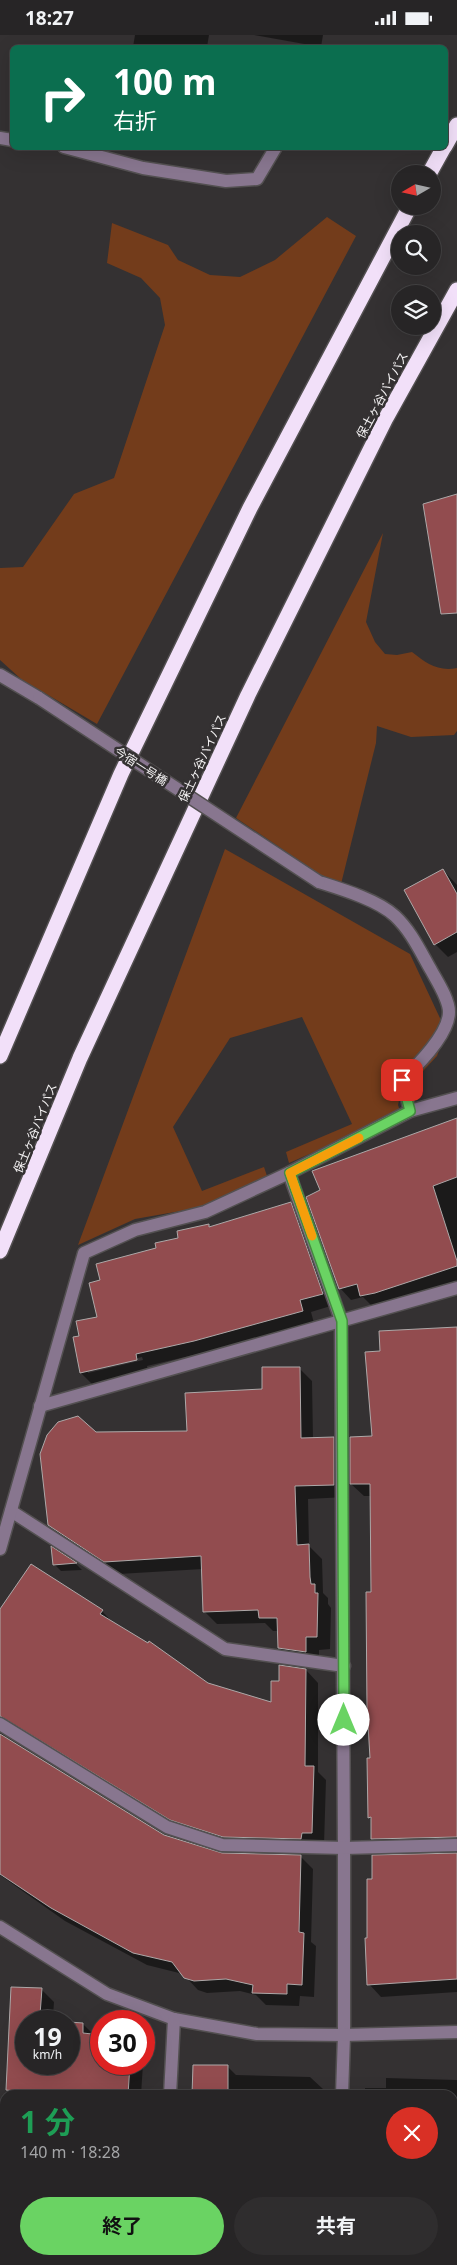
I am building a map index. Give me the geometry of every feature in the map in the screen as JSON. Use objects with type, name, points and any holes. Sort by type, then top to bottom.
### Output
[{"type":"highway","points":[[448,142],[457,125]]},
{"type":"highway","points":[[434,165],[443,150]]},
{"type":"highway","points":[[0,1056],[125,765],[250,508],[405,215]]},
{"type":"highway","name":"保土ヶ谷バイパス","points":[[0,1251],[80,1058],[248,695],[386,418],[457,290]]},
{"type":"street","points":[[75,150],[144,168],[226,181],[257,179],[274,150]]},
{"type":"street","name":"今宿一号橋","points":[[0,675],[40,698],[319,882],[354,893],[394,915],[417,943],[441,986],[449,1012],[440,1037],[418,1065],[402,1080],[410,1111]]},
{"type":"street","points":[[0,1549],[84,1253],[135,1230],[205,1212],[290,1173],[410,1111],[457,1098]]},
{"type":"street","points":[[290,1173],[342,1321],[344,1665],[344,2035],[342,2090]]},
{"type":"street","points":[[40,1406],[457,1288]]},
{"type":"street","points":[[11,1511],[225,1649],[344,1665]]},
{"type":"street","points":[[0,1724],[167,1827],[222,1845],[344,1848],[457,1845]]},
{"type":"street","points":[[0,1927],[107,1993],[174,2019],[257,2034],[344,2035],[457,2032]]},
{"type":"street","points":[[170,2090],[174,2019]]},
{"type":"shaded area","points":[[327,217],[356,236],[97,724],[21,679],[0,660],[0,568],[23,567],[74,494],[114,478],[165,325],[160,298],[141,278],[107,263],[112,223],[168,245],[178,260],[210,275],[240,277],[275,260]]},
{"type":"shaded area","points":[[383,533],[366,622],[375,642],[385,654],[397,655],[412,652],[427,663],[438,668],[457,668],[457,731],[454,735],[411,737],[377,726],[376,743],[340,888],[236,818]]},
{"type":"shaded area","points":[[225,849],[410,954],[446,1031],[437,1056],[400,1096],[398,1105],[401,1114],[289,1163],[286,1152],[352,1124],[302,1017],[230,1038],[173,1127],[202,1191],[264,1167],[268,1179],[209,1206],[135,1219],[78,1245]]},
{"type":"building","points":[[457,494],[457,613],[441,614],[423,504]]},
{"type":"building","points":[[443,869],[457,894],[457,932],[434,945],[404,890]]},
{"type":"building","points":[[457,1118],[457,1177],[433,1186],[457,1266],[375,1293],[360,1296],[357,1284],[339,1289],[306,1197],[320,1190],[312,1171]]},
{"type":"building","points":[[291,1202],[323,1294],[300,1300],[303,1311],[194,1341],[136,1354],[137,1360],[80,1373],[73,1337],[79,1336],[76,1321],[97,1317],[89,1283],[100,1280],[96,1264],[156,1248],[155,1243],[178,1238],[177,1231],[209,1224],[209,1227]]},
{"type":"building","points":[[457,1327],[457,1837],[371,1839],[371,1817],[368,1818],[367,1758],[370,1758],[367,1708],[366,1592],[371,1592],[370,1484],[350,1484],[350,1437],[372,1436],[365,1352],[380,1351],[379,1331]]},
{"type":"building","points":[[262,1367],[300,1367],[301,1438],[334,1437],[334,1485],[295,1486],[297,1545],[309,1544],[311,1584],[315,1584],[315,1593],[318,1593],[317,1637],[306,1637],[306,1652],[278,1648],[277,1618],[259,1618],[258,1610],[203,1612],[201,1556],[104,1562],[48,1525],[40,1454],[47,1435],[58,1422],[78,1416],[96,1432],[187,1431],[185,1393],[262,1389]]},
{"type":"building","points":[[51,1546],[77,1563],[53,1565]]},
{"type":"building","points":[[31,1564],[103,1610],[100,1614],[148,1643],[149,1641],[208,1683],[271,1702],[271,1681],[279,1681],[279,1665],[306,1669],[305,1766],[314,1766],[312,1833],[302,1833],[301,1839],[223,1837],[170,1820],[0,1716],[0,1609]]},
{"type":"building","points":[[0,1734],[164,1835],[222,1853],[301,1855],[299,1932],[304,1933],[302,1985],[287,1984],[287,1994],[252,1993],[253,1985],[226,1979],[194,1981],[184,1978],[172,1962],[133,1953],[51,1908],[0,1874]]},
{"type":"building","points":[[457,1853],[457,1979],[367,1985],[365,1938],[367,1938],[367,1879],[372,1879],[372,1855]]},
{"type":"building","points":[[11,1987],[42,1988],[40,2010],[15,2010],[15,2075],[80,2075],[80,2023],[83,2023],[83,2033],[90,2034],[90,2075],[129,2075],[128,2090],[6,2090]]},
{"type":"building","points":[[193,2065],[228,2065],[228,2090],[192,2090]]},
{"type":"slow traffic","points":[[312,1236],[290,1173],[359,1138]]},
{"type":"route","points":[[344,1720],[342,1321],[290,1173],[410,1111],[402,1080]]}]
